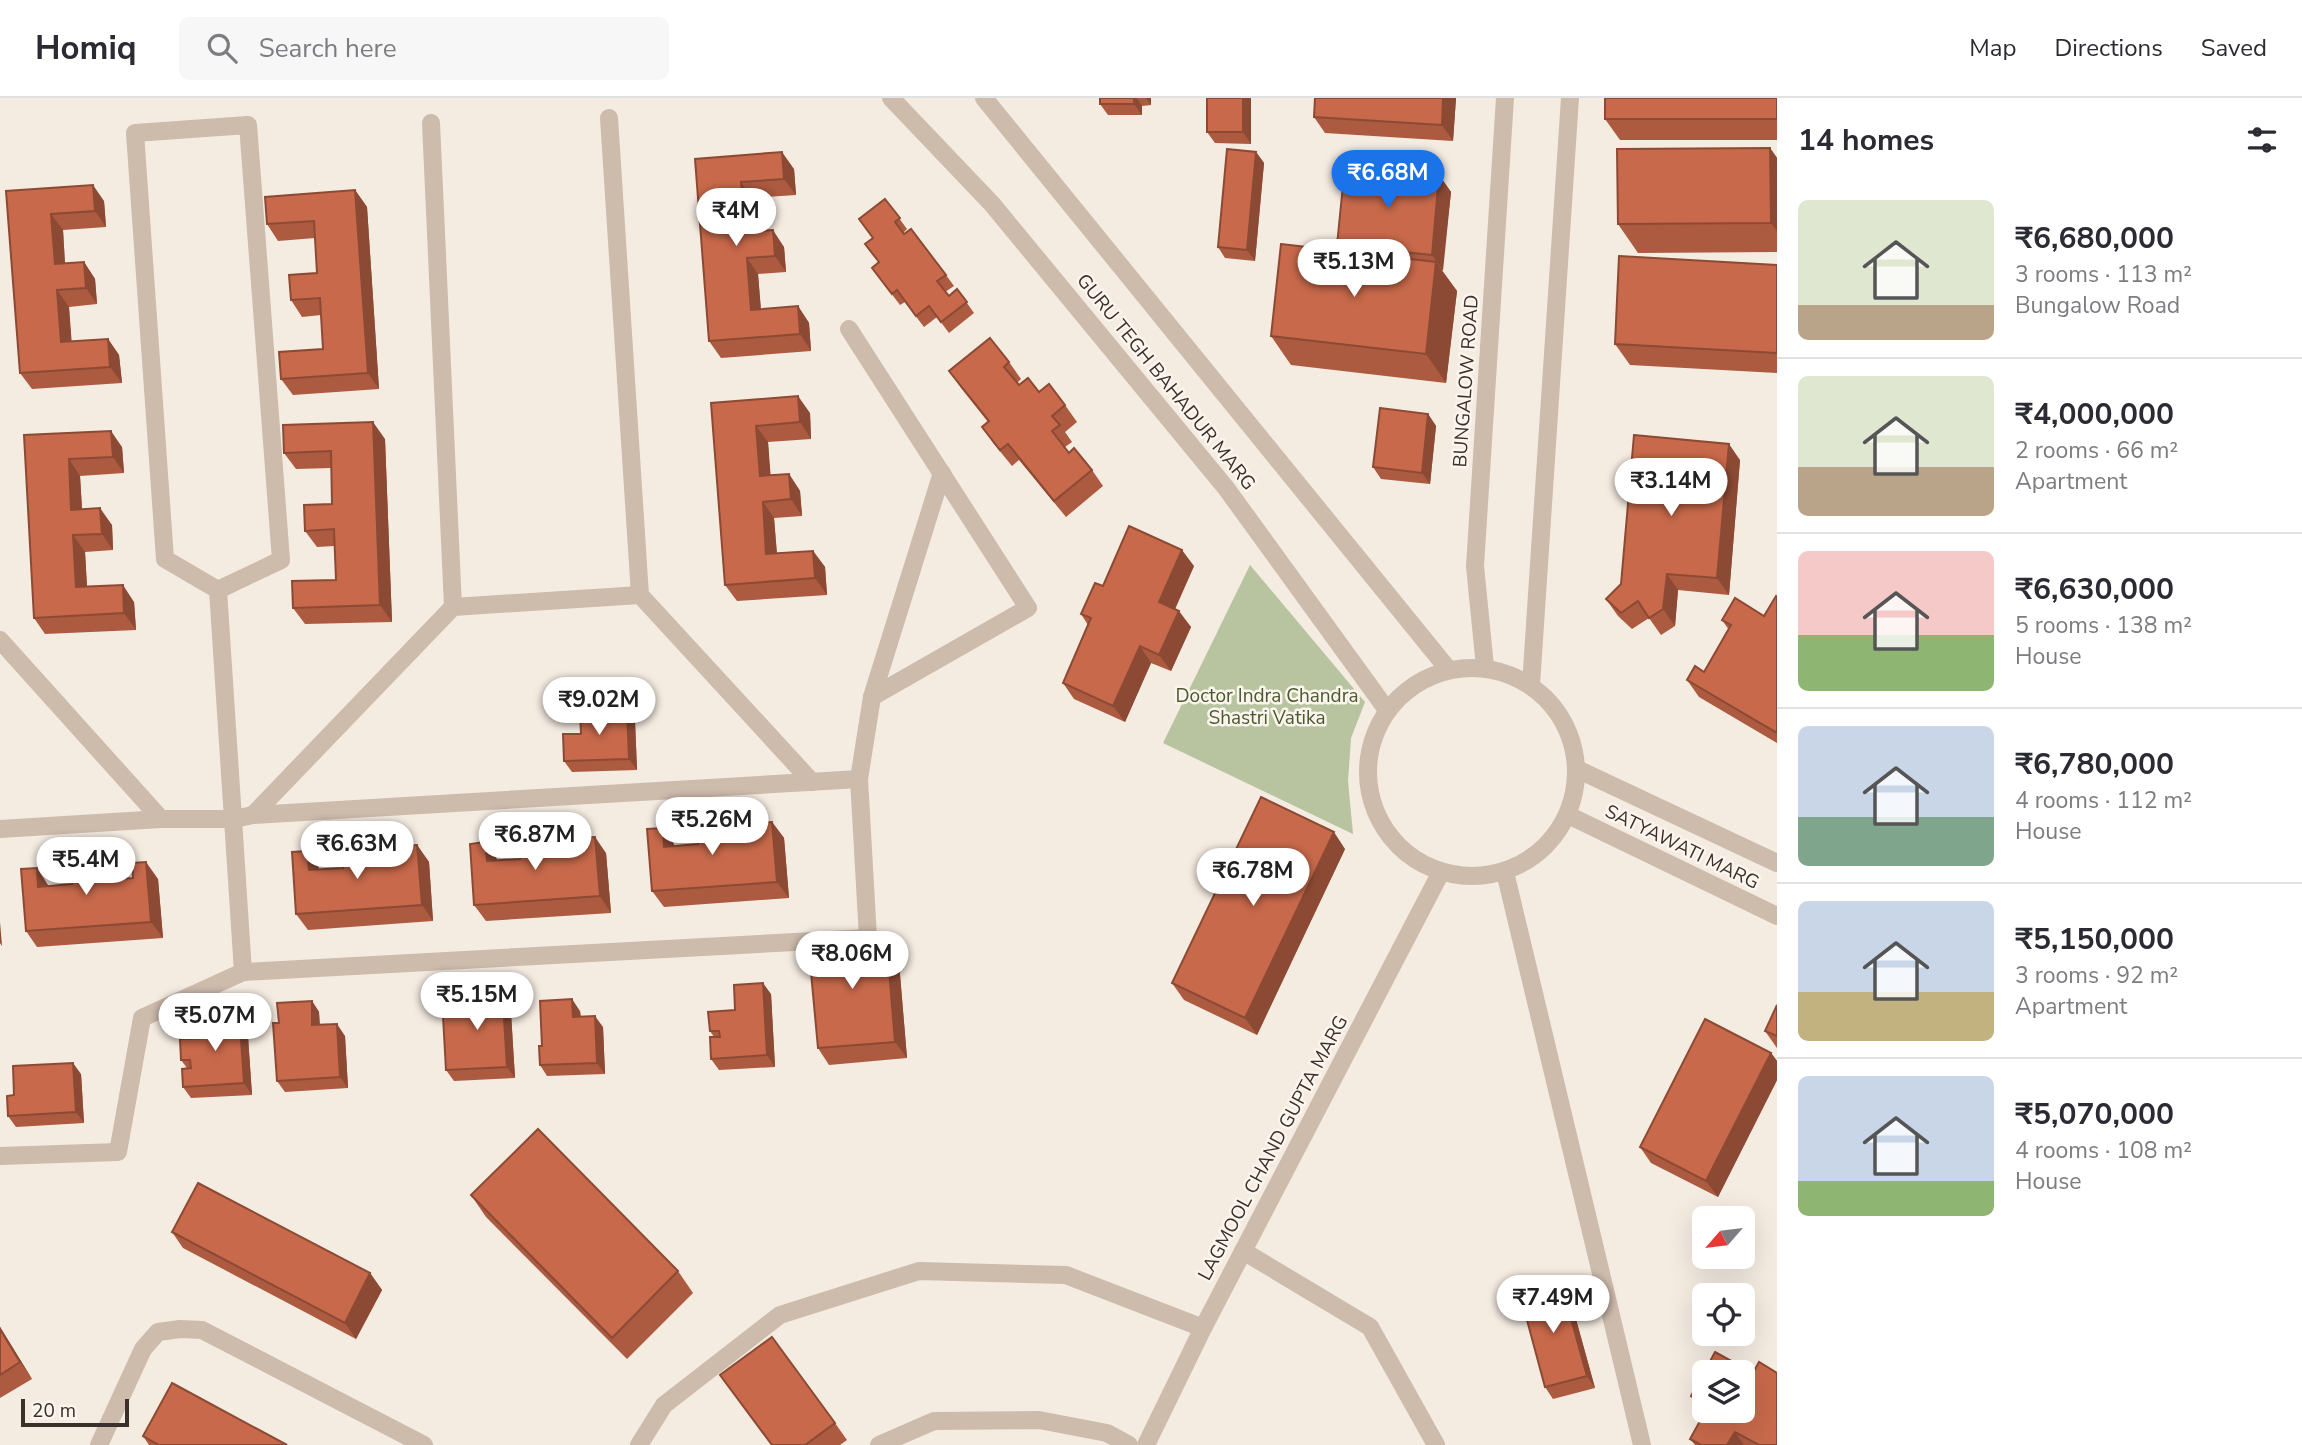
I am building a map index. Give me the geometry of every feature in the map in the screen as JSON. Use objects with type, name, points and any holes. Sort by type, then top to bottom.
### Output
[{"type":"street","name":"GURU TEGH BAHADUR MARG","points":[[891,98],[992,204],[1226,488],[1387,710]]},
{"type":"street","name":"GURU TEGH BAHADUR MARG","points":[[984,98],[1448,669]]},
{"type":"street","name":"BUNGALOW ROAD","points":[[1485,667],[1475,566],[1505,98]]},
{"type":"street","points":[[1531,685],[1570,98]]},
{"type":"street","points":[[609,118],[640,595],[812,782]]},
{"type":"street","points":[[431,123],[453,607]]},
{"type":"street","points":[[248,125],[281,561],[219,590],[164,559],[135,133],[248,125]]},
{"type":"street","points":[[849,329],[1028,608],[872,697]]},
{"type":"street","points":[[0,1156],[118,1152],[142,1018],[243,972],[868,939],[859,779],[872,697],[942,473]]},
{"type":"street","points":[[219,590],[243,972]]},
{"type":"street","points":[[253,816],[453,607],[640,595]]},
{"type":"street","points":[[0,640],[161,819]]},
{"type":"street","points":[[1485,667],[1531,685],[1565,721],[1577,769],[1568,815],[1553,840],[1532,859],[1505,872],[1474,877],[1441,872],[1411,857],[1388,834],[1373,805],[1368,772],[1373,739],[1387,710],[1414,684],[1448,669],[1485,667]]},
{"type":"street","name":"SATYAWATI MARG","points":[[1577,769],[1777,863]]},
{"type":"street","points":[[0,829],[161,819],[234,819],[859,779]]},
{"type":"street","name":"SATYAWATI MARG","points":[[1568,815],[1777,916]]},
{"type":"street","name":"LAGMOOL CHAND GUPTA MARG","points":[[1146,1445],[1203,1328],[1441,872]]},
{"type":"street","points":[[1505,872],[1642,1445]]},
{"type":"street","points":[[1243,1251],[1370,1327],[1436,1445]]},
{"type":"street","points":[[639,1445],[664,1405],[780,1315],[919,1271],[1066,1275],[1203,1328]]},
{"type":"street","points":[[99,1445],[143,1349],[158,1332],[180,1328],[202,1330],[424,1445]]},
{"type":"street","points":[[880,1445],[934,1421],[1013,1420],[1039,1420],[1107,1433],[1129,1445]]},
{"type":"green space","name":"Doctor Indra Chandra Shastri Vatika","points":[[1250,565],[1365,702],[1351,738],[1348,781],[1353,834],[1163,743]]},
{"type":"building","points":[[1100,98],[1134,98],[1134,104],[1100,104]]},
{"type":"building","points":[[1207,98],[1243,98],[1243,132],[1207,132]]},
{"type":"building","points":[[1315,98],[1443,98],[1442,125],[1314,117]]},
{"type":"building","points":[[1605,98],[1777,98],[1777,119],[1605,119]]},
{"type":"building","points":[[1770,148],[1771,223],[1618,224],[1617,149]]},
{"type":"building","points":[[1227,149],[1256,152],[1247,250],[1218,247]]},
{"type":"building","points":[[782,152],[784,179],[741,182],[745,232],[773,230],[775,256],[747,258],[751,310],[798,306],[800,334],[709,341],[695,159]]},
{"type":"building","points":[[1345,165],[1439,175],[1432,255],[1337,245]]},
{"type":"building","points":[[93,185],[95,211],[51,214],[55,264],[84,262],[86,288],[57,290],[61,342],[108,339],[110,367],[20,373],[6,191]]},
{"type":"building","points":[[355,190],[368,373],[281,379],[279,352],[323,349],[320,298],[291,300],[289,275],[317,273],[314,221],[267,224],[265,197]]},
{"type":"building","points":[[885,199],[900,218],[895,222],[904,234],[911,229],[946,275],[937,281],[949,296],[957,289],[967,302],[941,322],[929,306],[916,316],[897,290],[892,294],[872,268],[879,262],[865,244],[873,238],[859,219]]},
{"type":"building","points":[[1281,244],[1436,262],[1426,354],[1271,336]]},
{"type":"building","points":[[1619,256],[1777,265],[1777,353],[1615,344]]},
{"type":"building","points":[[990,338],[1009,362],[1004,367],[1019,385],[1028,378],[1039,392],[1049,384],[1065,405],[1052,416],[1060,425],[1052,431],[1069,453],[1074,448],[1092,470],[1054,501],[1008,444],[1000,450],[982,427],[989,421],[949,371]]},
{"type":"building","points":[[798,396],[800,422],[756,426],[760,476],[789,474],[791,499],[763,502],[766,554],[813,551],[815,578],[725,585],[711,403]]},
{"type":"building","points":[[1380,408],[1428,414],[1422,473],[1373,467]]},
{"type":"building","points":[[373,422],[380,605],[293,608],[292,581],[336,580],[334,529],[305,531],[304,505],[332,504],[331,451],[284,453],[283,425]]},
{"type":"building","points":[[111,431],[113,457],[69,459],[71,510],[100,508],[102,534],[73,535],[76,587],[123,585],[124,613],[34,618],[24,435]]},
{"type":"building","points":[[1634,435],[1729,444],[1717,578],[1667,574],[1663,609],[1649,618],[1638,601],[1621,613],[1606,599],[1621,584]]},
{"type":"building","points":[[1129,526],[1182,550],[1159,602],[1179,611],[1159,655],[1140,646],[1113,706],[1063,683],[1091,618],[1081,614],[1095,583],[1103,586]]},
{"type":"building","points":[[1776,596],[1777,733],[1687,680],[1695,666],[1704,672],[1731,625],[1722,620],[1735,598],[1764,616]]},
{"type":"building","points":[[627,710],[629,759],[564,761],[563,734],[581,734],[580,712]]},
{"type":"building","points":[[1261,797],[1334,832],[1245,1018],[1172,983]]},
{"type":"building","points":[[724,810],[726,840],[759,837],[758,823],[772,822],[777,882],[652,891],[647,829],[663,828],[664,847],[698,844],[695,813]]},
{"type":"building","points":[[546,825],[549,855],[582,852],[581,838],[595,837],[600,896],[474,905],[470,844],[485,842],[487,861],[520,859],[518,827]]},
{"type":"building","points":[[368,834],[371,863],[404,861],[403,846],[417,845],[422,905],[296,914],[292,852],[307,851],[309,870],[343,868],[340,836]]},
{"type":"building","points":[[97,850],[100,880],[133,878],[132,863],[146,862],[151,922],[26,931],[21,869],[37,868],[38,887],[72,884],[69,853]]},
{"type":"building","points":[[886,934],[895,1042],[818,1048],[808,940]]},
{"type":"building","points":[[763,983],[767,1055],[711,1059],[710,1037],[720,1037],[719,1031],[710,1031],[708,1012],[735,1010],[734,985]]},
{"type":"building","points":[[502,986],[507,1067],[446,1070],[443,1016],[468,1015],[466,988]]},
{"type":"building","points":[[572,999],[573,1017],[595,1016],[597,1063],[540,1065],[540,1001]]},
{"type":"building","points":[[312,1001],[312,1025],[337,1024],[340,1077],[277,1081],[273,1023],[279,1023],[277,1003]]},
{"type":"building","points":[[1777,1005],[1777,1036],[1765,1031]]},
{"type":"building","points":[[239,1010],[244,1083],[183,1087],[182,1069],[191,1068],[190,1060],[181,1060],[180,1039],[207,1038],[206,1013]]},
{"type":"building","points":[[1705,1019],[1771,1053],[1706,1181],[1640,1147]]},
{"type":"building","points":[[73,1063],[76,1112],[8,1116],[7,1096],[14,1095],[13,1066]]},
{"type":"building","points":[[538,1129],[678,1271],[612,1338],[471,1195]]},
{"type":"building","points":[[198,1183],[370,1273],[345,1323],[172,1232]]},
{"type":"building","points":[[1561,1283],[1587,1376],[1545,1387],[1520,1294]]},
{"type":"building","points":[[0,1329],[20,1362],[0,1375]]},
{"type":"building","points":[[772,1337],[835,1423],[805,1445],[772,1445],[720,1375]]},
{"type":"building","points":[[1715,1352],[1729,1360],[1711,1360]]},
{"type":"building","points":[[1759,1362],[1777,1373],[1777,1445],[1759,1445],[1735,1432],[1727,1445],[1701,1445],[1690,1439],[1699,1423],[1755,1423],[1755,1369]]},
{"type":"building","points":[[172,1383],[287,1445],[159,1445],[143,1436]]}]
